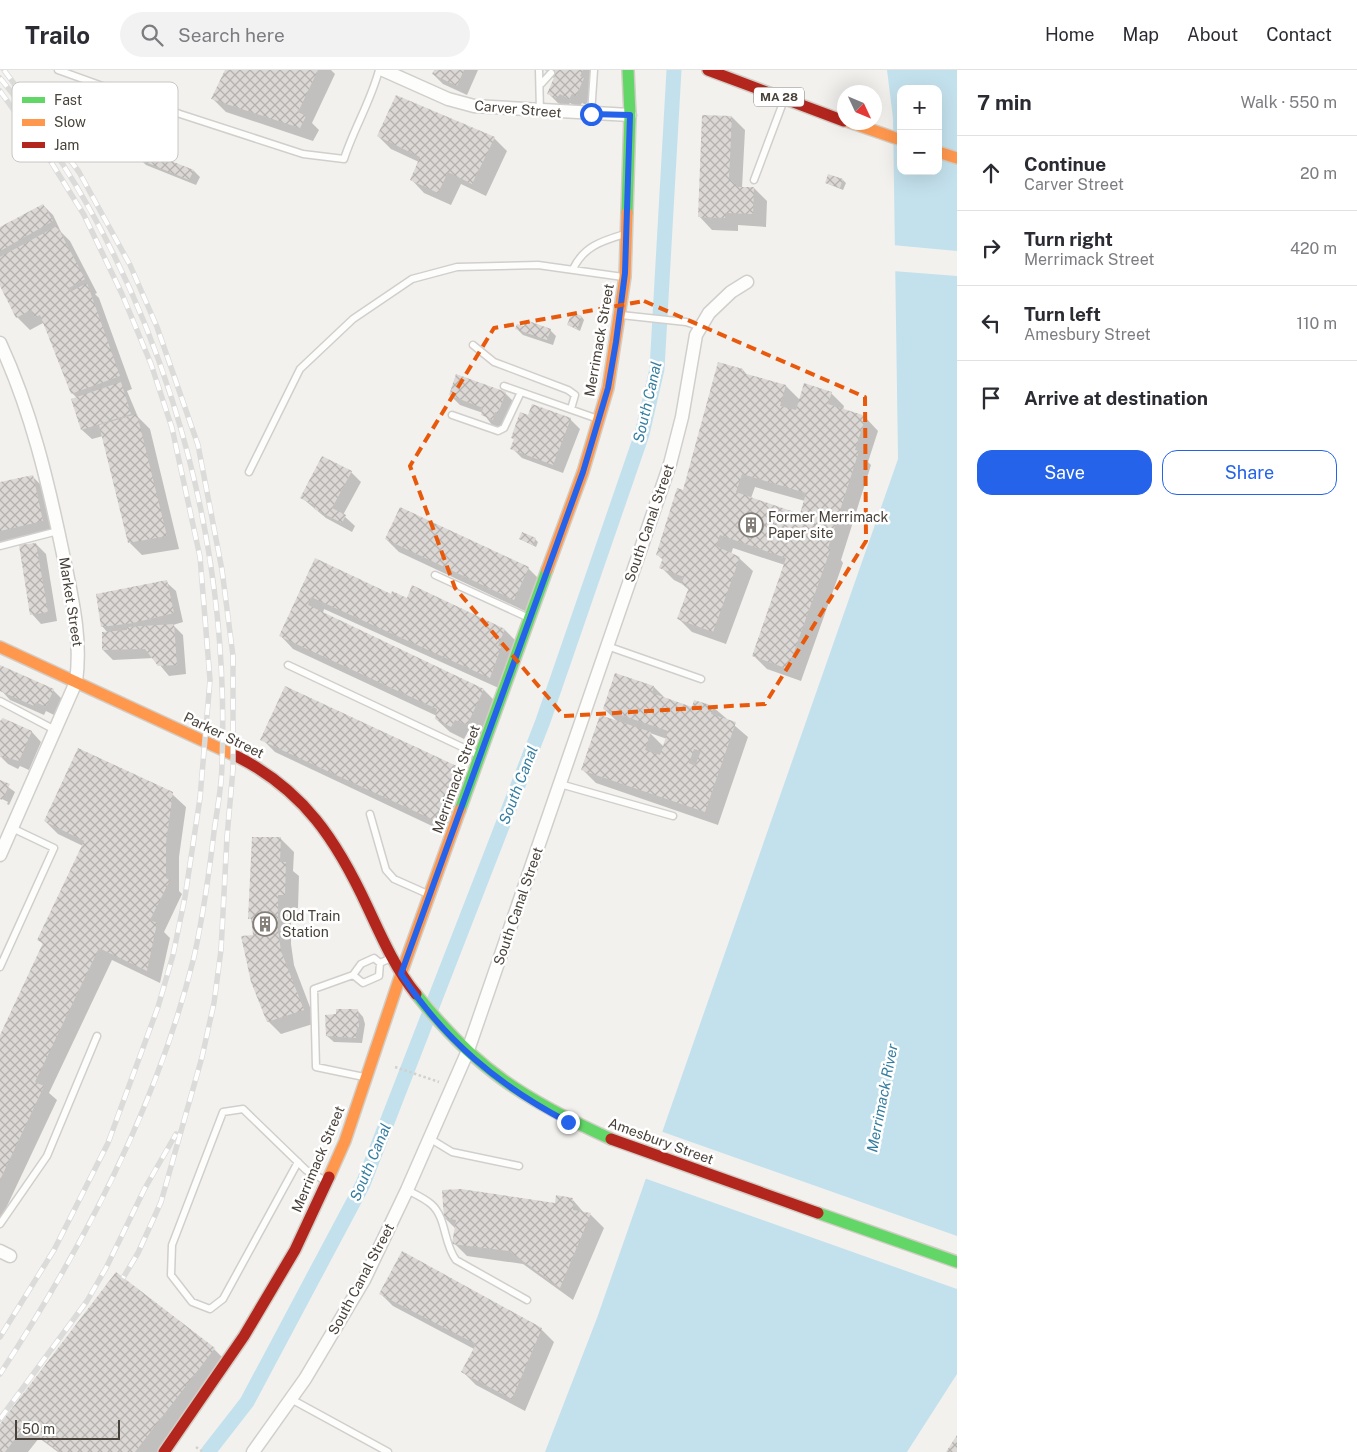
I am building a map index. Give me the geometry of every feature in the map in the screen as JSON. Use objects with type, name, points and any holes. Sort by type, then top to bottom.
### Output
[{"type":"main road","name":"Merrimack Street","points":[[164,1452],[244,1336],[295,1250],[327,1182],[344,1141],[401,974],[583,472],[608,388],[625,277],[630,115],[628,70]]},
{"type":"main road","name":"MA 28","points":[[711,71],[837,118]]},
{"type":"main road","points":[[871,130],[897,139]]},
{"type":"main road","points":[[942,153],[957,158]]},
{"type":"main road","name":"Parker Street","points":[[0,647],[249,762],[289,790],[307,807],[341,854],[401,974]]},
{"type":"main road","name":"Amesbury Street","points":[[401,974],[411,989],[467,1053],[514,1092],[568,1122],[957,1262]]},
{"type":"street","name":"Carver Street","points":[[381,70],[448,99],[474,106],[540,112],[630,115]]},
{"type":"street","name":"South Canal Street","points":[[253,1452],[305,1379],[364,1280],[407,1190],[467,1053],[670,464],[682,417],[696,335],[709,313],[747,282]]},
{"type":"street","name":"Market Street","points":[[0,343],[11,366],[46,473],[75,612],[80,656],[76,682],[0,855]]},
{"type":"lane","points":[[58,70],[91,82]]},
{"type":"lane","points":[[178,113],[303,154],[344,159],[351,137],[381,70]]},
{"type":"lane","points":[[539,70],[541,84],[540,112]]},
{"type":"lane","points":[[591,114],[594,70]]},
{"type":"lane","points":[[541,84],[550,73]]},
{"type":"lane","points":[[754,180],[785,99]]},
{"type":"lane","points":[[572,269],[579,256],[590,247],[626,234]]},
{"type":"lane","points":[[249,472],[300,369],[353,319],[412,279],[457,267],[538,265],[625,277]]},
{"type":"lane","points":[[620,315],[686,322],[701,327]]},
{"type":"lane","points":[[473,345],[494,362],[568,390],[575,395],[571,409]]},
{"type":"lane","points":[[504,386],[599,419]]},
{"type":"lane","points":[[452,414],[498,431],[504,428],[521,392]]},
{"type":"lane","points":[[0,546],[58,531]]},
{"type":"lane","points":[[435,575],[530,618]]},
{"type":"lane","points":[[607,646],[701,679]]},
{"type":"lane","points":[[288,665],[480,755]]},
{"type":"lane","points":[[0,701],[55,730]]},
{"type":"lane","points":[[560,784],[673,816]]},
{"type":"lane","points":[[370,814],[386,870],[394,879],[430,895]]},
{"type":"lane","points":[[0,967],[54,848],[12,828]]},
{"type":"lane","points":[[380,963],[392,957]]},
{"type":"lane","points":[[367,1077],[316,1067],[314,989],[353,975],[361,964],[374,958],[380,963]]},
{"type":"lane","points":[[353,975],[362,983],[379,976],[380,963]]},
{"type":"lane","points":[[0,1224],[47,1156],[97,1036]]},
{"type":"lane","points":[[298,1162],[223,1299],[210,1309],[192,1302],[171,1275],[172,1245],[223,1112],[243,1109],[298,1162],[306,1170],[327,1182]]},
{"type":"lane","points":[[429,1138],[452,1152],[519,1166]]},
{"type":"lane","points":[[407,1190],[431,1204],[438,1213],[451,1254],[456,1260],[527,1300]]},
{"type":"lane","points":[[291,1399],[388,1452]]},
{"type":"path","points":[[395,1067],[439,1082]]},
{"type":"path","points":[[196,1447],[203,1452]]},
{"type":"highlighted area","points":[[644,301],[865,397],[866,541],[765,704],[564,716],[455,588],[410,466],[494,328]]},
{"type":"water","name":"Merrimack River","points":[[887,70],[957,70],[957,1374],[907,1452],[545,1452],[597,1318],[898,459],[893,118]]},
{"type":"pier","points":[[892,245],[957,251],[957,276],[893,271]]},
{"type":"pier","points":[[660,1131],[957,1236],[957,1289],[644,1178]]},
{"type":"building","points":[[225,70],[318,70],[298,112],[306,116],[300,128],[211,99]]},
{"type":"building","points":[[434,70],[464,70],[457,86],[432,74]]},
{"type":"building","points":[[544,70],[583,70],[580,76],[584,78],[576,96],[572,94],[569,99],[560,94],[557,98],[547,94],[555,75]]},
{"type":"building","points":[[396,95],[495,137],[472,184],[448,172],[438,193],[410,180],[420,157],[377,136]]},
{"type":"building","points":[[702,115],[732,116],[729,178],[738,187],[754,187],[753,214],[726,213],[725,218],[698,217]]},
{"type":"building","points":[[145,162],[174,162],[194,170],[189,180]]},
{"type":"building","points":[[828,174],[843,179],[840,188],[825,183]]},
{"type":"building","points":[[43,204],[53,221],[0,251],[0,227]]},
{"type":"building","points":[[57,226],[85,279],[69,288],[70,292],[87,283],[120,376],[71,394],[40,315],[35,317],[31,310],[16,318],[0,286],[0,257]]},
{"type":"building","points":[[572,312],[582,316],[577,329],[567,325]]},
{"type":"building","points":[[526,320],[551,329],[547,340],[515,329],[517,324],[524,326]]},
{"type":"building","name":"Former Merrimack Paper site","points":[[718,362],[743,369],[743,373],[786,385],[780,406],[796,410],[804,383],[832,392],[828,404],[866,416],[855,450],[859,451],[828,548],[831,548],[788,669],[752,656],[786,558],[720,535],[716,546],[740,557],[713,632],[677,619],[689,587],[681,584],[684,577],[659,568],[663,558],[656,555],[677,488],[683,490]],"holes":[[[742,474],[806,493],[800,514],[736,492]]]},
{"type":"building","points":[[456,374],[506,392],[498,413],[495,412],[493,420],[481,415],[483,408],[449,395]]},
{"type":"building","points":[[121,382],[131,414],[81,430],[71,399]]},
{"type":"building","points":[[532,404],[571,418],[553,465],[510,449],[514,439],[511,438],[520,412],[528,415]]},
{"type":"building","points":[[137,414],[167,536],[128,543],[99,425]]},
{"type":"building","points":[[322,456],[352,471],[332,508],[346,515],[342,523],[314,509],[316,506],[300,498]]},
{"type":"building","points":[[33,475],[43,521],[0,531],[0,482]]},
{"type":"building","points":[[400,507],[529,567],[514,600],[385,539]]},
{"type":"building","points":[[522,532],[536,538],[533,545],[519,539]]},
{"type":"building","points":[[36,543],[48,612],[30,615],[19,545]]},
{"type":"building","points":[[315,558],[391,594],[392,591],[407,598],[412,585],[505,629],[498,646],[501,647],[490,678],[311,597],[308,605],[484,689],[467,725],[455,720],[451,727],[435,719],[437,709],[279,636]]},
{"type":"building","points":[[167,580],[174,613],[133,623],[101,627],[96,594]]},
{"type":"building","points":[[174,624],[177,665],[158,666],[145,649],[102,650],[102,632],[127,630],[127,627]]},
{"type":"building","points":[[0,665],[54,689],[46,707],[36,702],[34,706],[0,691]]},
{"type":"building","points":[[615,673],[654,686],[652,693],[692,707],[694,700],[714,706],[711,714],[736,722],[705,812],[581,770],[600,715],[651,732],[645,750],[660,755],[668,731],[603,709]],"holes":[[[694,749],[701,751],[695,766],[689,763]]]},
{"type":"building","points":[[285,686],[461,768],[436,821],[260,740]]},
{"type":"building","points":[[3,718],[32,731],[19,761],[0,756],[0,721]]},
{"type":"building","points":[[78,748],[173,792],[166,843],[166,878],[170,880],[150,920],[157,923],[147,971],[99,948],[35,1082],[44,1086],[0,1180],[0,1035],[43,943],[37,940],[84,841],[44,821]]},
{"type":"building","points":[[0,780],[10,784],[2,800],[0,799]]},
{"type":"building","name":"Old Train Station","points":[[252,837],[281,837],[280,862],[286,862],[285,895],[278,895],[278,930],[281,951],[304,1010],[267,1022],[251,982],[241,936],[253,935],[251,918],[248,919]]},
{"type":"building","points":[[336,1009],[358,1009],[359,1028],[357,1027],[356,1038],[326,1036],[325,1015],[336,1014]]},
{"type":"building","points":[[461,1189],[555,1203],[556,1195],[573,1198],[573,1210],[591,1213],[560,1288],[509,1251],[452,1244],[456,1220],[444,1218],[442,1190]]},
{"type":"building","points":[[402,1251],[542,1328],[512,1399],[461,1372],[476,1344],[379,1294]]},
{"type":"building","points":[[116,1272],[215,1348],[135,1452],[60,1452],[25,1426],[5,1452],[0,1452],[0,1424]]},
{"type":"building","points":[[957,1435],[957,1452],[946,1452]]},
{"type":"waterway","name":"South Canal","points":[[208,1452],[247,1402],[363,1184],[543,721],[642,434],[657,369],[674,70]]},
{"type":"railway","points":[[4,70],[13,82]]},
{"type":"railway","points":[[0,78],[12,94]]},
{"type":"railway","points":[[0,91],[12,108]]},
{"type":"railway","points":[[0,1337],[54,1250],[108,1143],[158,1007],[173,955],[185,897],[200,798],[210,680],[200,557],[172,428],[151,364],[122,294],[84,215],[51,162]]},
{"type":"railway","points":[[0,1374],[61,1276],[89,1225],[139,1121],[160,1067],[194,957],[210,863],[222,763],[221,672],[213,580],[196,489],[172,400],[140,313],[101,230],[61,162]]},
{"type":"railway","points":[[72,162],[130,265],[157,327],[198,445],[222,570],[233,656],[233,769],[221,950],[214,1003],[202,1057],[161,1202],[138,1253],[123,1278]]},
{"type":"railway","points":[[0,1419],[87,1301],[106,1268],[145,1188],[176,1134]]},
{"type":"traffic: fast","points":[[627,213],[630,115],[628,70]]},
{"type":"traffic: fast","points":[[460,810],[547,570]]},
{"type":"traffic: fast","points":[[416,994],[459,1043],[503,1080],[527,1096],[580,1125],[611,1139]]},
{"type":"traffic: fast","points":[[818,1213],[957,1262]]},
{"type":"traffic: slow","points":[[872,130],[897,139]]},
{"type":"traffic: slow","points":[[942,153],[957,158]]},
{"type":"traffic: slow","points":[[547,570],[583,472],[608,388],[625,277],[627,213]]},
{"type":"traffic: slow","points":[[0,647],[236,756]]},
{"type":"traffic: slow","points":[[329,1177],[345,1141],[401,974],[460,810]]},
{"type":"traffic: jam","points":[[708,70],[837,118]]},
{"type":"traffic: jam","points":[[236,756],[281,785],[299,801],[331,839],[356,884],[389,952],[416,994]]},
{"type":"traffic: jam","points":[[611,1139],[818,1213]]},
{"type":"traffic: jam","points":[[164,1452],[244,1336],[295,1250],[329,1177]]},
{"type":"place","name":"Former Merrimack Paper site","points":[[751,525]]},
{"type":"place","name":"Old Train Station","points":[[265,924]]},
{"type":"route","points":[[568,1122],[514,1092],[490,1074],[456,1042],[411,989],[401,974],[583,472],[608,388],[625,273],[630,115],[591,114]]}]
